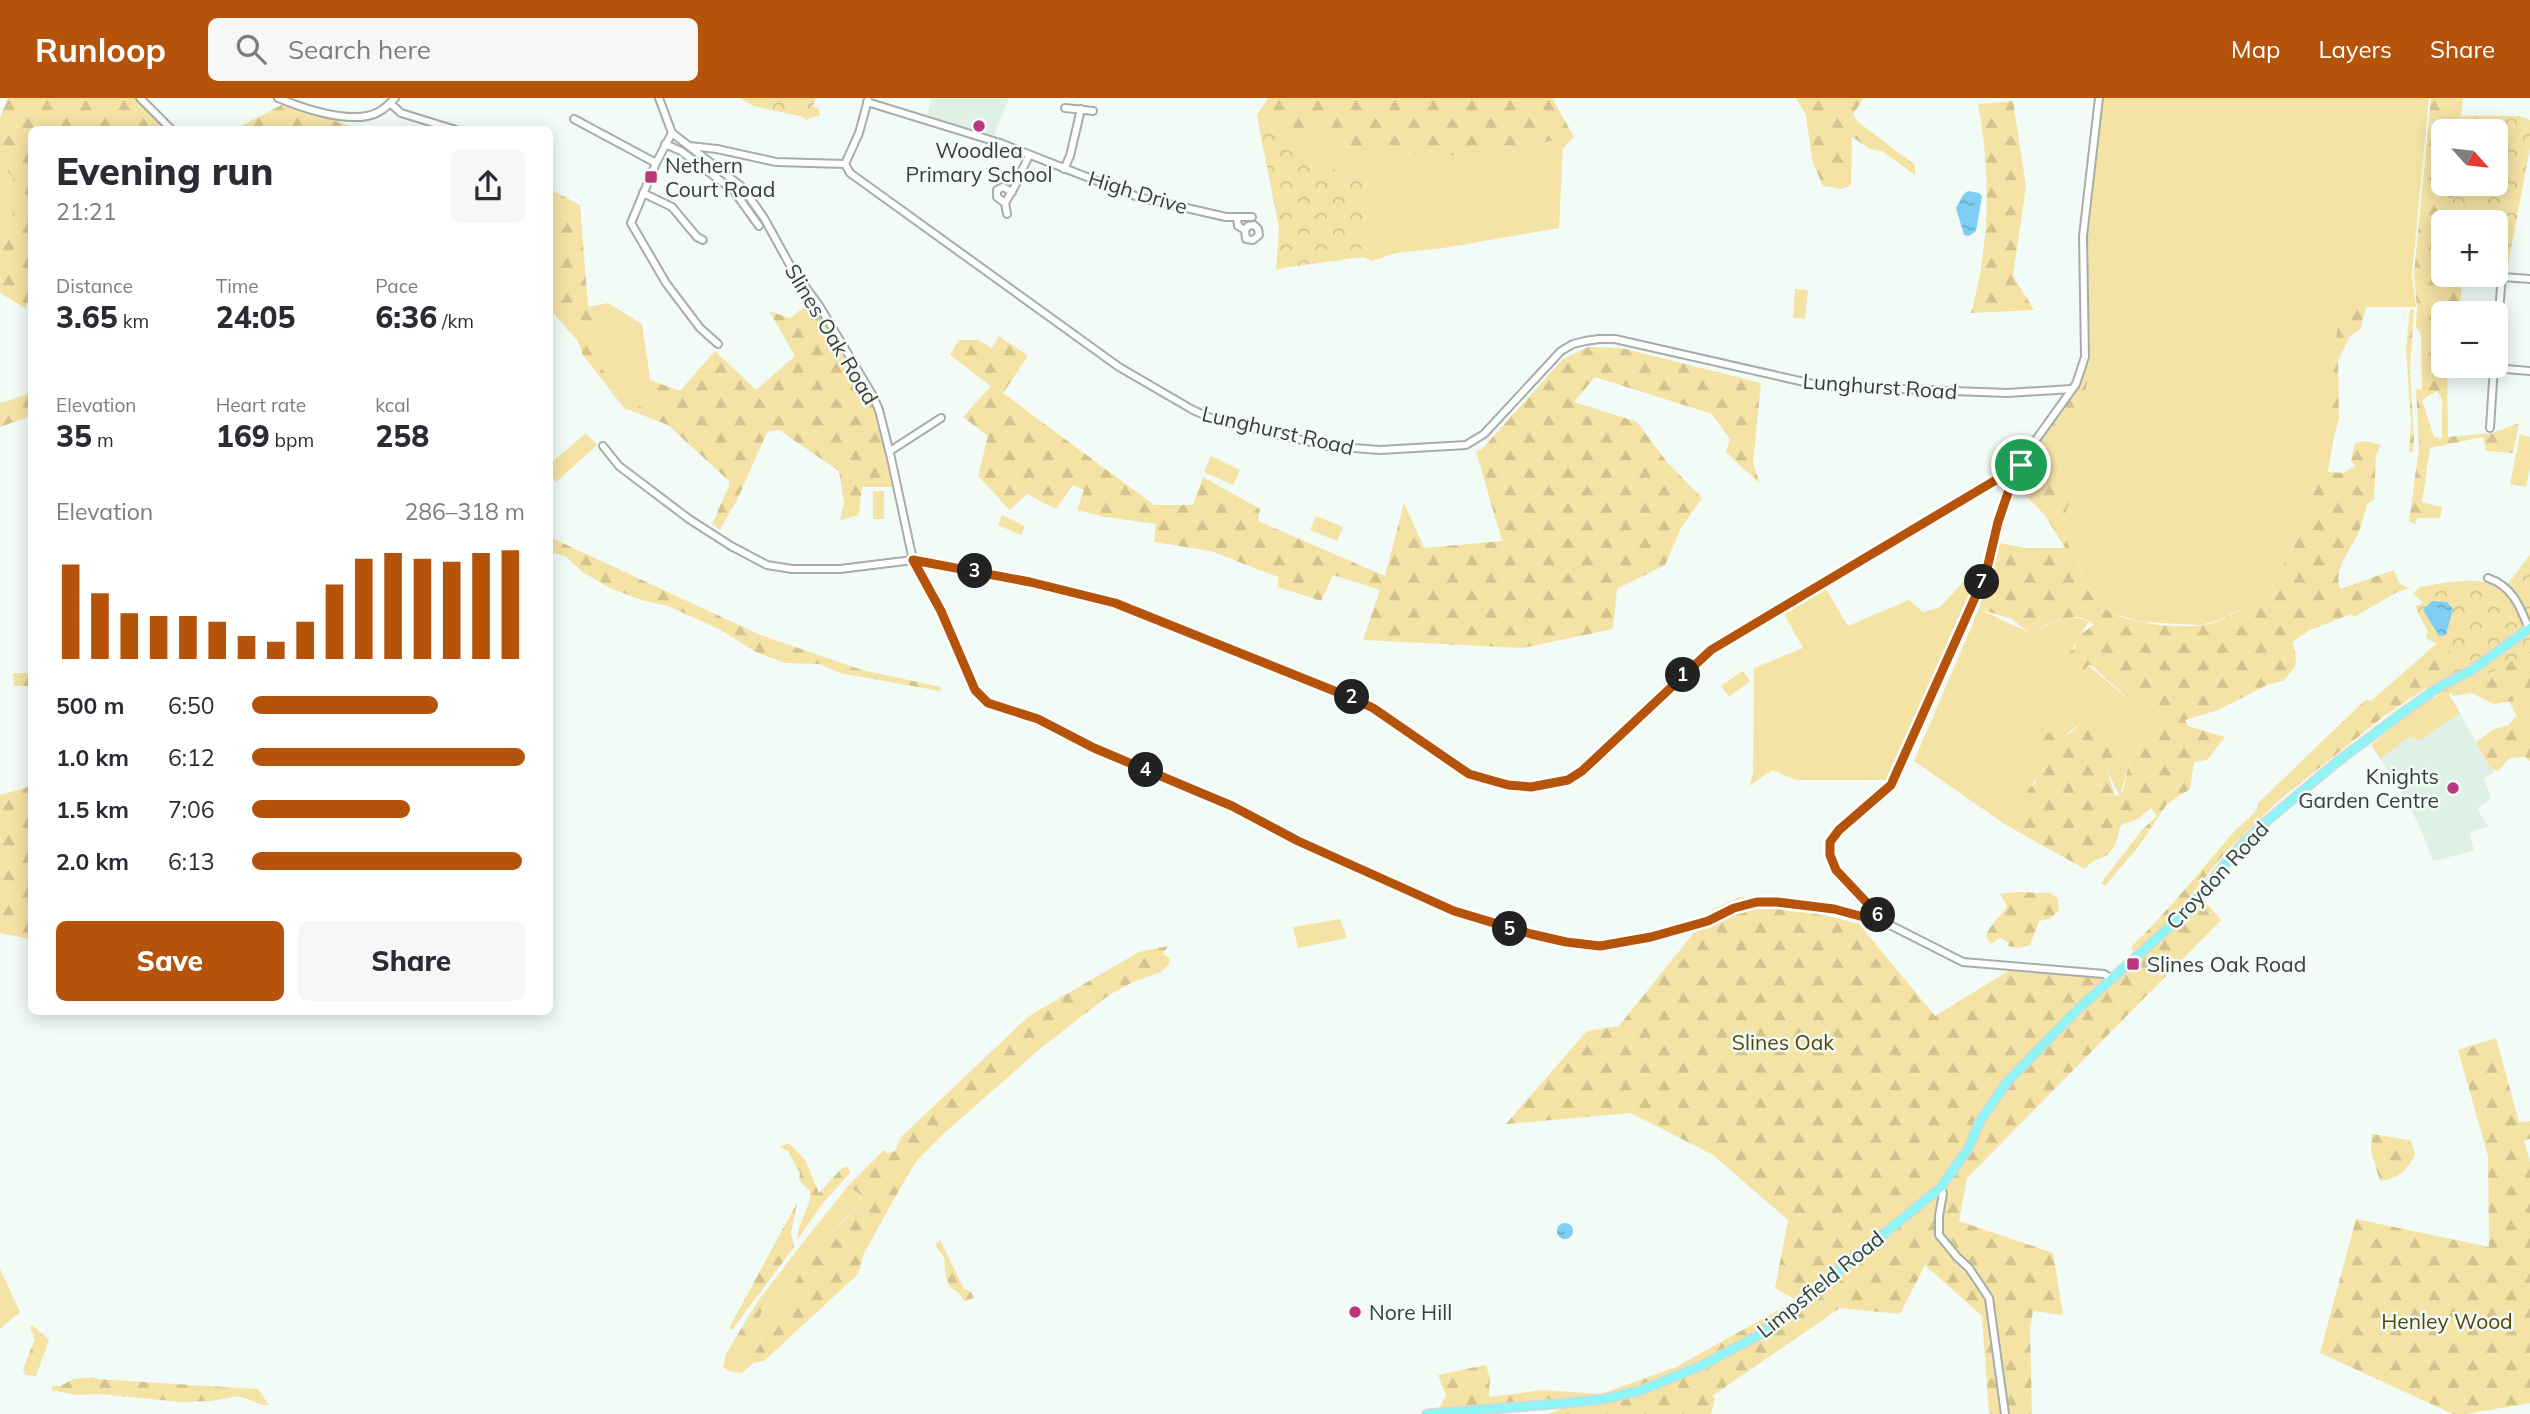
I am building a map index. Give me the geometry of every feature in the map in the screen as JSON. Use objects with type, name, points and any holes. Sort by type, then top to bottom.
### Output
[{"type":"main road","name":"Croydon Road","points":[[2112,979],[2186,912],[2234,853],[2262,825],[2337,762],[2405,711],[2440,687],[2472,670],[2529,628]]},
{"type":"main road","name":"Limpsfield Road","points":[[1427,1414],[1605,1399],[1673,1379],[1761,1334],[1940,1188],[1968,1149],[1980,1121],[2007,1082],[2078,1009],[2112,979]]},
{"type":"street","points":[[140,98],[168,126]]},
{"type":"street","points":[[278,98],[325,113],[366,117],[382,111],[393,101],[401,113],[443,126]]},
{"type":"street","name":"Slines Oak Road","points":[[659,98],[672,133],[742,187],[827,317],[873,396],[890,451],[913,560],[941,611],[975,690],[988,703],[1038,719],[1094,748],[1232,806],[1298,841],[1454,911],[1531,934],[1600,946],[1641,939],[1708,921],[1734,908],[1757,902],[1777,902],[1873,916],[1964,962],[2104,975],[2112,979]]},
{"type":"street","points":[[1873,916],[1836,870],[1830,855],[1830,842],[1839,830],[1891,785],[1986,573],[1998,522],[2012,481],[2030,448],[2081,372],[2085,357],[2083,236],[2099,98]]},
{"type":"street","points":[[686,146],[717,149],[776,162],[845,164],[859,133],[868,100]]},
{"type":"street","name":"High Drive","points":[[868,100],[1000,143],[1138,197],[1237,218],[1252,217]]},
{"type":"street","points":[[1065,108],[1093,111]]},
{"type":"street","points":[[1064,169],[1070,156],[1081,110]]},
{"type":"street","points":[[574,119],[656,163]]},
{"type":"street","points":[[672,133],[656,163],[631,223],[666,284],[699,328],[718,344]]},
{"type":"street","points":[[666,144],[681,151],[734,191],[759,226]]},
{"type":"street","points":[[1007,214],[1005,203],[1029,155]]},
{"type":"street","name":"Lunghurst Road","points":[[845,164],[850,173],[899,210],[1119,367],[1152,387],[1213,419],[1327,446],[1380,450],[1466,445],[1484,434],[1562,352],[1573,344],[1599,339],[1662,349],[1822,386],[2000,393],[2045,393],[2072,389]]},
{"type":"street","points":[[1005,203],[997,197],[997,190],[1003,187],[1012,192]]},
{"type":"street","points":[[643,193],[672,207],[697,237],[703,240]]},
{"type":"street","points":[[1237,218],[1238,226],[1244,230]]},
{"type":"street","points":[[2508,277],[2530,279]]},
{"type":"street","points":[[2508,369],[2530,371]]},
{"type":"street","points":[[2490,428],[2492,378]]},
{"type":"street","points":[[890,451],[941,418]]},
{"type":"street","points":[[603,446],[619,466],[689,519],[767,565],[792,569],[840,569],[913,560],[1054,587],[1115,603],[1359,701],[1469,774],[1508,785],[1542,786],[1568,780],[1582,771],[1711,650],[2021,465]]},
{"type":"street","points":[[2488,578],[2500,582],[2511,592],[2529,628]]},
{"type":"street","points":[[1940,1188],[1942,1193],[1939,1235],[1969,1268],[1989,1298],[2005,1414]]},
{"type":"shaded area","name":"Woodlea Primary School","points":[[932,98],[1009,98],[994,136],[927,115]]},
{"type":"shaded area","points":[[2449,694],[2494,773],[2484,778],[2491,798],[2477,809],[2488,826],[2470,833],[2474,851],[2433,861],[2421,829],[2401,791],[2371,745],[2421,705],[2439,695]]},
{"type":"green space","points":[[8,98],[136,98],[164,126],[28,126],[28,195],[12,187],[13,177],[0,164],[0,118]]},
{"type":"green space","points":[[740,98],[816,98],[813,106],[819,109],[820,116],[809,118],[808,121],[800,116],[753,106]]},
{"type":"green space","points":[[1268,98],[1552,98],[1574,137],[1468,156],[1368,153],[1257,115]]},
{"type":"green space","points":[[1796,98],[1864,98],[1853,114],[1858,122],[1915,165],[1915,175],[1882,151],[1870,149],[1852,137],[1851,185],[1842,189],[1823,186],[1812,160],[1806,115]]},
{"type":"green space","points":[[2102,98],[2429,98],[2412,274],[2416,307],[2366,307],[2339,312],[2324,472],[2305,504],[2306,522],[2264,598],[2216,621],[2200,625],[2142,622],[2104,611],[2096,603],[2077,562],[2045,515],[2015,484],[2032,450],[2075,394],[2090,358],[2087,237]]},
{"type":"green space","points":[[2431,98],[2463,98],[2461,119],[2431,119],[2431,196],[2453,196],[2452,210],[2431,210],[2431,287],[2461,287],[2461,301],[2431,301],[2431,378],[2447,378],[2448,437],[2493,433],[2519,423],[2513,453],[2486,451],[2483,437],[2430,448],[2422,502],[2442,507],[2440,518],[2417,518],[2416,524],[2409,522],[2419,447],[2416,389],[2422,390],[2421,334],[2416,327],[2414,274]],"holes":[[[2437,391],[2442,399],[2442,438],[2434,437],[2422,400]]]},
{"type":"green space","points":[[2013,101],[2026,186],[2013,276],[2034,310],[1971,313],[1982,262],[1987,183],[1978,104]]},
{"type":"green space","points":[[283,104],[351,126],[242,126]]},
{"type":"green space","points":[[1257,115],[1368,153],[1468,156],[1574,137],[1563,148],[1559,228],[1443,248],[1395,253],[1372,261],[1364,257],[1355,258],[1354,252],[1366,247],[1361,191],[1367,181],[1361,175],[1350,179],[1258,122]]},
{"type":"green space","points":[[2462,116],[2520,116],[2530,120],[2530,148],[2508,265],[2508,210],[2452,210],[2453,196],[2508,196],[2508,119],[2462,119]]},
{"type":"green space","points":[[1258,122],[1350,179],[1362,175],[1367,181],[1361,191],[1366,247],[1354,252],[1355,258],[1276,269],[1279,228]]},
{"type":"green space","points":[[0,164],[28,185],[27,249],[0,238]]},
{"type":"green space","points":[[553,191],[580,205],[588,307],[608,303],[594,320],[590,335],[592,350],[609,378],[634,402],[659,420],[663,411],[653,398],[650,380],[680,391],[715,351],[756,390],[795,356],[769,311],[790,318],[804,307],[805,288],[874,407],[893,487],[862,487],[859,515],[840,520],[844,503],[839,471],[779,430],[767,432],[738,498],[720,530],[712,524],[729,481],[668,425],[624,408],[583,355],[577,340],[553,312]]},
{"type":"green space","points":[[11,202],[28,209],[28,303],[25,308],[0,293],[0,238],[7,241],[14,228]]},
{"type":"green space","points":[[1795,289],[1808,290],[1805,319],[1793,318]]},
{"type":"green space","points":[[608,303],[642,324],[653,398],[663,411],[658,421],[609,378],[593,350],[590,335],[594,320]]},
{"type":"green space","points":[[2366,307],[2360,330],[2350,336],[2338,361],[2339,419],[2328,472],[2344,473],[2355,466],[2351,460],[2355,443],[2365,441],[2381,445],[2376,455],[2374,500],[2367,504],[2359,531],[2341,566],[2338,581],[2340,589],[2394,570],[2401,584],[2410,588],[2397,592],[2354,617],[2351,614],[2310,630],[2292,642],[2296,656],[2295,667],[2283,681],[2267,685],[2218,710],[2185,720],[2188,726],[2225,737],[2207,760],[2194,762],[2190,789],[2167,804],[2139,846],[2105,886],[2101,883],[2142,830],[2157,816],[2151,808],[2138,819],[2121,825],[2113,849],[2085,869],[2006,825],[2030,787],[2035,784],[2038,773],[2044,769],[2037,750],[2047,733],[2065,735],[2071,733],[2086,718],[2097,721],[2122,756],[2107,771],[2115,795],[2119,796],[2123,791],[2130,758],[2164,719],[2141,710],[2091,665],[2085,669],[2071,670],[2070,651],[2075,648],[2077,637],[2094,625],[2086,620],[2070,617],[2030,633],[2012,619],[1979,609],[2000,543],[2025,548],[2065,548],[2045,515],[2015,484],[2032,450],[2075,394],[2089,365],[2081,404],[2069,423],[2040,450],[2070,501],[2060,527],[2096,603],[2106,610],[2136,621],[2171,626],[2203,625],[2227,617],[2264,598],[2269,592],[2306,522],[2305,504],[2324,472],[2339,311]]},
{"type":"green space","points":[[2410,309],[2414,310],[2410,369],[2414,438],[2413,451],[2409,453],[2411,423],[2406,349]]},
{"type":"green space","points":[[999,336],[1028,356],[1003,393],[1154,505],[1193,505],[1203,477],[1260,509],[1258,521],[1385,576],[1404,503],[1424,548],[1502,541],[1476,451],[1482,449],[1563,359],[1588,347],[1621,348],[1761,383],[1753,463],[1760,484],[1726,452],[1730,439],[1712,414],[1595,377],[1574,402],[1637,422],[1666,461],[1702,498],[1681,528],[1665,565],[1617,589],[1613,629],[1523,648],[1363,640],[1380,590],[1333,575],[1321,601],[1278,587],[1278,577],[1211,551],[1154,542],[1156,524],[1077,510],[1084,490],[1073,485],[1056,509],[1027,494],[1010,510],[978,476],[988,436],[963,417],[991,386],[950,355],[959,340],[978,340],[992,348]]},
{"type":"green space","points":[[28,394],[28,417],[0,427],[0,403]]},
{"type":"green space","points":[[586,433],[597,445],[556,482],[553,478],[553,461]]},
{"type":"green space","points":[[2520,434],[2530,437],[2530,467],[2526,487],[2510,484]]},
{"type":"green space","points":[[1211,456],[1240,470],[1233,485],[1204,472]]},
{"type":"green space","points":[[873,491],[884,491],[884,519],[873,519]]},
{"type":"green space","points":[[1002,515],[1025,526],[1021,535],[998,525]]},
{"type":"green space","points":[[1316,516],[1343,527],[1337,541],[1310,530]]},
{"type":"green space","points":[[553,540],[758,634],[862,670],[941,687],[940,691],[840,673],[819,664],[785,663],[756,652],[719,629],[668,606],[641,600],[610,588],[584,573],[565,556],[553,553]]},
{"type":"green space","points":[[2530,555],[2530,652],[2449,694],[2439,695],[2426,688],[2453,654],[2426,638],[2428,632],[2415,607],[2425,602],[2420,587],[2474,581],[2485,582],[2503,590]]},
{"type":"green space","points":[[1985,559],[1889,780],[1796,780],[1772,770],[1749,786],[1753,773],[1754,668],[1803,648],[1783,612],[1825,587],[1848,626],[1909,600],[1923,612],[1940,607]]},
{"type":"green space","name":"Slines Oak","points":[[2467,583],[2530,641],[2530,698],[2494,704],[2471,693],[2453,696],[2438,680],[2384,716],[2277,802],[2224,854],[2183,905],[2197,893],[2221,920],[1967,1178],[1959,1221],[2053,1253],[2063,1315],[2033,1311],[2030,1329],[2032,1414],[1989,1414],[1982,1316],[1925,1265],[1900,1314],[1840,1308],[1712,1396],[1715,1399],[1711,1414],[1548,1414],[1590,1399],[1438,1411],[1446,1395],[1438,1375],[1486,1365],[1490,1378],[1489,1397],[1543,1390],[1601,1394],[1676,1367],[1796,1300],[1775,1288],[1788,1220],[1713,1155],[1631,1113],[1506,1124],[1587,1031],[1619,1026],[1712,910],[1739,897],[1756,898],[1859,924],[1935,1016],[2010,970],[2112,975],[2144,944],[2133,951],[2131,947],[2257,810],[2257,804],[2360,705],[2366,700],[2371,701],[2443,638],[2424,603],[2413,594],[2420,587]]},
{"type":"green space","points":[[1979,609],[2030,633],[2068,616],[2089,621],[2072,649],[2071,670],[2088,665],[2141,710],[2164,719],[2130,758],[2120,796],[2107,771],[2122,756],[2100,725],[2088,718],[2065,735],[2006,825],[1914,761]]},
{"type":"green space","points":[[1743,671],[1750,681],[1729,697],[1721,686]]},
{"type":"green space","points":[[13,673],[28,673],[28,686],[14,686]]},
{"type":"green space","points":[[2449,694],[2460,713],[2420,740],[2409,737],[2381,758],[2371,745],[2419,706]]},
{"type":"green space","points":[[2530,698],[2530,733],[2523,730],[2509,701]]},
{"type":"green space","points":[[2515,717],[2524,722],[2523,730],[2530,733],[2530,761],[2525,757],[2510,758],[2498,771],[2491,769],[2476,742],[2494,729],[2509,725]]},
{"type":"green space","points":[[28,787],[28,938],[0,933],[0,795]]},
{"type":"green space","points":[[2051,893],[2058,899],[2059,910],[2050,919],[2039,921],[2030,945],[2019,948],[2008,946],[2009,943],[2000,938],[1991,944],[1986,936],[2007,906],[2000,894]]},
{"type":"green space","points":[[1340,919],[1347,938],[1298,948],[1293,927]]},
{"type":"green space","points":[[1168,946],[1163,954],[1170,958],[1169,964],[1161,972],[1133,982],[1109,995],[1041,1048],[917,1160],[864,1253],[858,1274],[764,1361],[753,1363],[755,1352],[805,1266],[859,1201],[861,1195],[848,1186],[884,1150],[887,1153],[895,1151],[901,1137],[1029,1016],[1139,952]]},
{"type":"green space","name":"Henley Wood","points":[[2496,1038],[2519,1122],[2530,1121],[2530,1139],[2524,1140],[2530,1162],[2530,1403],[2453,1414],[2320,1353],[2356,1219],[2489,1247],[2488,1156],[2458,1050]]},
{"type":"green space","points":[[2372,1134],[2409,1140],[2415,1155],[2401,1173],[2380,1181],[2371,1151]]},
{"type":"green space","points":[[789,1143],[805,1160],[819,1193],[842,1168],[848,1167],[850,1173],[823,1203],[810,1200],[810,1191],[799,1180],[800,1173],[788,1151],[779,1147]]},
{"type":"green space","points":[[848,1186],[861,1195],[857,1205],[822,1243],[802,1272],[756,1349],[753,1363],[742,1373],[723,1367],[726,1354],[738,1357],[763,1310],[792,1267],[794,1254]]},
{"type":"green space","points":[[810,1200],[823,1203],[798,1239],[798,1230]]},
{"type":"green space","points":[[797,1203],[791,1233],[794,1247],[732,1330],[729,1328]]},
{"type":"green space","points":[[940,1240],[964,1289],[971,1292],[974,1298],[964,1301],[959,1293],[951,1288],[946,1278],[944,1257],[935,1245]]},
{"type":"green space","points":[[794,1254],[792,1267],[763,1310],[738,1357],[726,1354],[758,1301]]},
{"type":"green space","points":[[0,1269],[20,1312],[0,1329]]},
{"type":"green space","points":[[32,1325],[49,1340],[36,1376],[26,1375],[23,1369],[35,1339],[30,1328]]},
{"type":"green space","points":[[93,1377],[258,1389],[269,1405],[239,1396],[182,1402],[98,1394],[77,1395],[51,1390],[52,1386],[60,1386],[74,1379]]},
{"type":"water","points":[[1968,191],[1982,196],[1976,231],[1969,236],[1964,235],[1956,208]]},
{"type":"water","points":[[2432,601],[2447,602],[2453,609],[2446,635],[2439,636],[2423,610]]},
{"type":"water","points":[[1565,1223],[1571,1225],[1571,1237],[1565,1239],[1559,1237],[1557,1231],[1559,1225]]},
{"type":"place","name":"Woodlea Primary School","points":[[979,126]]},
{"type":"place","name":"Nethern Court Road","points":[[651,177]]},
{"type":"place","name":"Knights Garden Centre","points":[[2453,788]]},
{"type":"place","name":"Slines Oak Road","points":[[2133,964]]},
{"type":"place","name":"Nore Hill","points":[[1355,1312]]},
{"type":"route","points":[[2021,465],[2012,481],[1998,522],[1986,573],[1891,785],[1839,830],[1830,842],[1830,855],[1836,870],[1886,923],[1834,909],[1757,902],[1734,908],[1708,921],[1651,937],[1600,946],[1531,934],[1454,911],[1298,841],[1232,806],[1094,748],[1038,719],[988,703],[977,694],[941,611],[913,560],[1030,582],[1115,603],[1278,667],[1373,708],[1469,774],[1508,785],[1531,787],[1568,780],[1582,771],[1711,650],[2021,465]]}]
